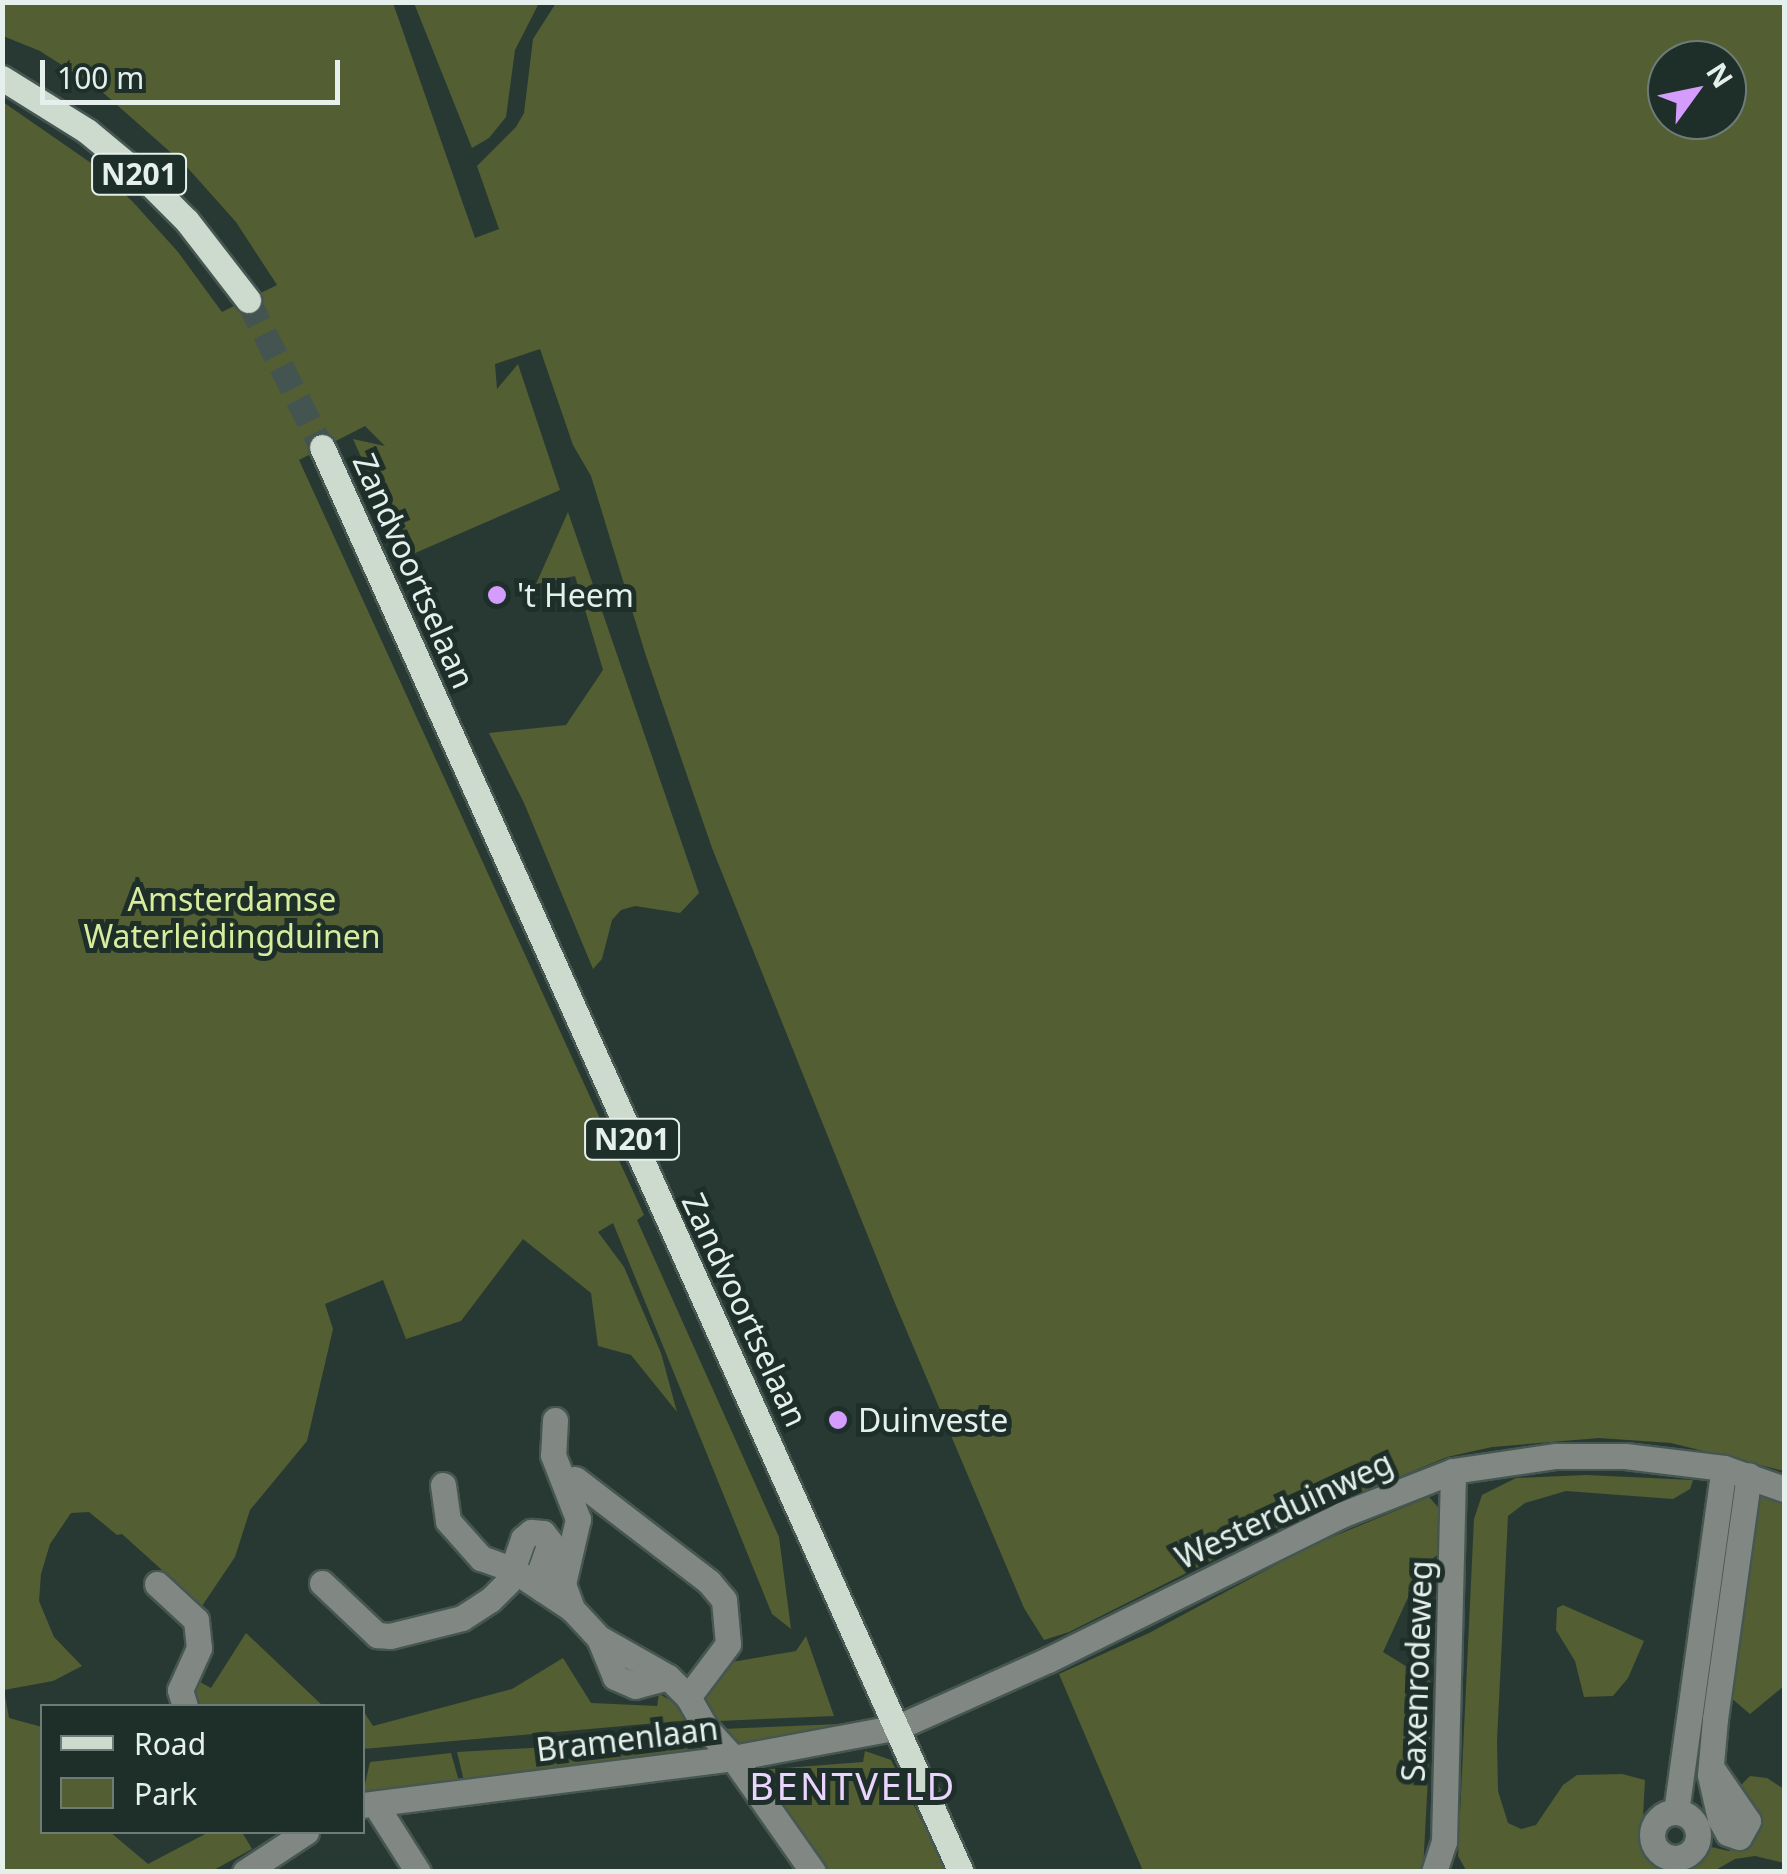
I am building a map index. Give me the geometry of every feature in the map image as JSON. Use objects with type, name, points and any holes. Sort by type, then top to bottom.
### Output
[{"type":"main road","name":"N201","points":[[2,78],[86,131],[145,179],[199,234],[248,300]]},
{"type":"main road","name":"Zandvoortselaan","points":[[322,448],[962,1872]]},
{"type":"street","points":[[555,1420],[553,1455],[578,1519],[563,1584],[572,1609]]},
{"type":"street","name":"Westerduinweg","points":[[898,1727],[1048,1660],[1341,1515],[1453,1471],[1556,1456],[1625,1456],[1724,1468],[1784,1489]]},
{"type":"street","points":[[1676,1812],[1724,1468]]},
{"type":"street","name":"Saxenrodeweg","points":[[1434,1872],[1444,1842],[1453,1471]]},
{"type":"street","points":[[1711,1767],[1749,1475]]},
{"type":"street","points":[[575,1479],[709,1582],[724,1600],[728,1644],[688,1697]]},
{"type":"street","points":[[443,1485],[448,1521],[481,1558],[512,1570],[572,1609],[598,1638],[668,1677],[688,1697],[706,1728],[733,1758],[813,1872]]},
{"type":"street","points":[[322,1583],[377,1636],[390,1636],[476,1611],[508,1582],[523,1539],[531,1532],[544,1533],[550,1542],[542,1568],[543,1590]]},
{"type":"street","points":[[157,1584],[196,1620],[198,1648],[180,1690],[184,1704]]},
{"type":"street","name":"Bramenlaan","points":[[369,1804],[733,1758],[898,1727]]},
{"type":"street","points":[[369,1804],[418,1872]]},
{"type":"street","points":[[245,1872],[303,1834]]},
{"type":"green space","name":"Amsterdamse Waterleidingduinen","points":[[2,3],[393,3],[475,238],[499,229],[477,166],[516,127],[524,113],[533,39],[556,3],[1784,3],[1784,1471],[1671,1443],[1599,1438],[1492,1447],[1447,1457],[1276,1528],[1069,1632],[1044,1640],[1024,1608],[894,1301],[712,848],[646,656],[591,476],[573,445],[540,349],[495,364],[497,389],[518,364],[560,490],[406,557],[353,439],[385,446],[365,426],[299,460],[644,1215],[637,1220],[779,1537],[791,1629],[772,1614],[613,1223],[598,1232],[624,1267],[661,1353],[677,1412],[631,1355],[598,1346],[591,1293],[523,1239],[461,1321],[406,1339],[383,1280],[325,1304],[333,1329],[307,1441],[250,1510],[235,1557],[202,1606],[122,1534],[117,1535],[89,1512],[71,1513],[50,1544],[41,1574],[39,1601],[54,1637],[82,1666],[53,1681],[4,1690],[9,1718],[40,1726],[40,1834],[112,1834],[148,1864],[205,1834],[243,1834],[252,1849],[212,1871],[3,1871],[3,102],[91,163],[133,202],[178,252],[222,312],[277,285],[236,222],[186,166],[99,89],[40,51],[3,36]]},
{"type":"green space","points":[[414,3],[539,3],[515,50],[506,117],[489,138],[472,148]]},
{"type":"green space","points":[[568,512],[699,893],[680,913],[635,906],[621,910],[612,920],[602,959],[593,969],[524,803],[489,733],[566,725],[603,670],[575,576],[536,584]]},
{"type":"green space","points":[[1586,1475],[1693,1480],[1690,1489],[1673,1499],[1566,1491],[1525,1503],[1508,1516],[1497,1741],[1498,1791],[1508,1823],[1521,1829],[1536,1825],[1563,1785],[1577,1775],[1622,1774],[1645,1780],[1642,1835],[1646,1849],[1671,1862],[1686,1859],[1702,1845],[1729,1851],[1740,1840],[1734,1792],[1750,1776],[1767,1778],[1784,1789],[1784,1863],[1755,1856],[1735,1859],[1714,1871],[1467,1872],[1458,1856],[1474,1519],[1482,1495],[1516,1478]]},
{"type":"green space","points":[[1749,1488],[1784,1500],[1784,1686],[1750,1714],[1724,1692]]},
{"type":"green space","points":[[1429,1497],[1438,1507],[1440,1553],[1422,1567],[1383,1652],[1433,1683],[1423,1871],[1143,1871],[1059,1674],[1149,1633],[1313,1545]]},
{"type":"green space","points":[[1563,1605],[1644,1641],[1628,1678],[1613,1696],[1584,1697],[1575,1661],[1556,1630],[1557,1608]]},
{"type":"green space","points":[[246,1633],[321,1704],[194,1702],[198,1681],[211,1688]]},
{"type":"green space","points":[[806,1636],[834,1716],[718,1721],[705,1705],[704,1691],[726,1663],[796,1651]]},
{"type":"green space","points":[[563,1658],[591,1703],[657,1706],[659,1694],[681,1706],[691,1720],[365,1749],[365,1714],[373,1726],[512,1689]]},
{"type":"green space","points":[[840,1724],[841,1733],[736,1749],[721,1729]]},
{"type":"green space","points":[[697,1733],[683,1757],[464,1781],[457,1752],[604,1744],[605,1740]]},
{"type":"green space","points":[[865,1751],[891,1760],[947,1871],[821,1871],[758,1770],[863,1762]]},
{"type":"green space","points":[[451,1753],[460,1785],[365,1793],[370,1762]]},
{"type":"tunnel","points":[[248,300],[322,447]]},
{"type":"place","name":"'t Heem","points":[[497,595]]},
{"type":"place","name":"Duinveste","points":[[838,1420]]},
{"type":"district","name":"BENTVELD","points":[[853,1786]]}]
